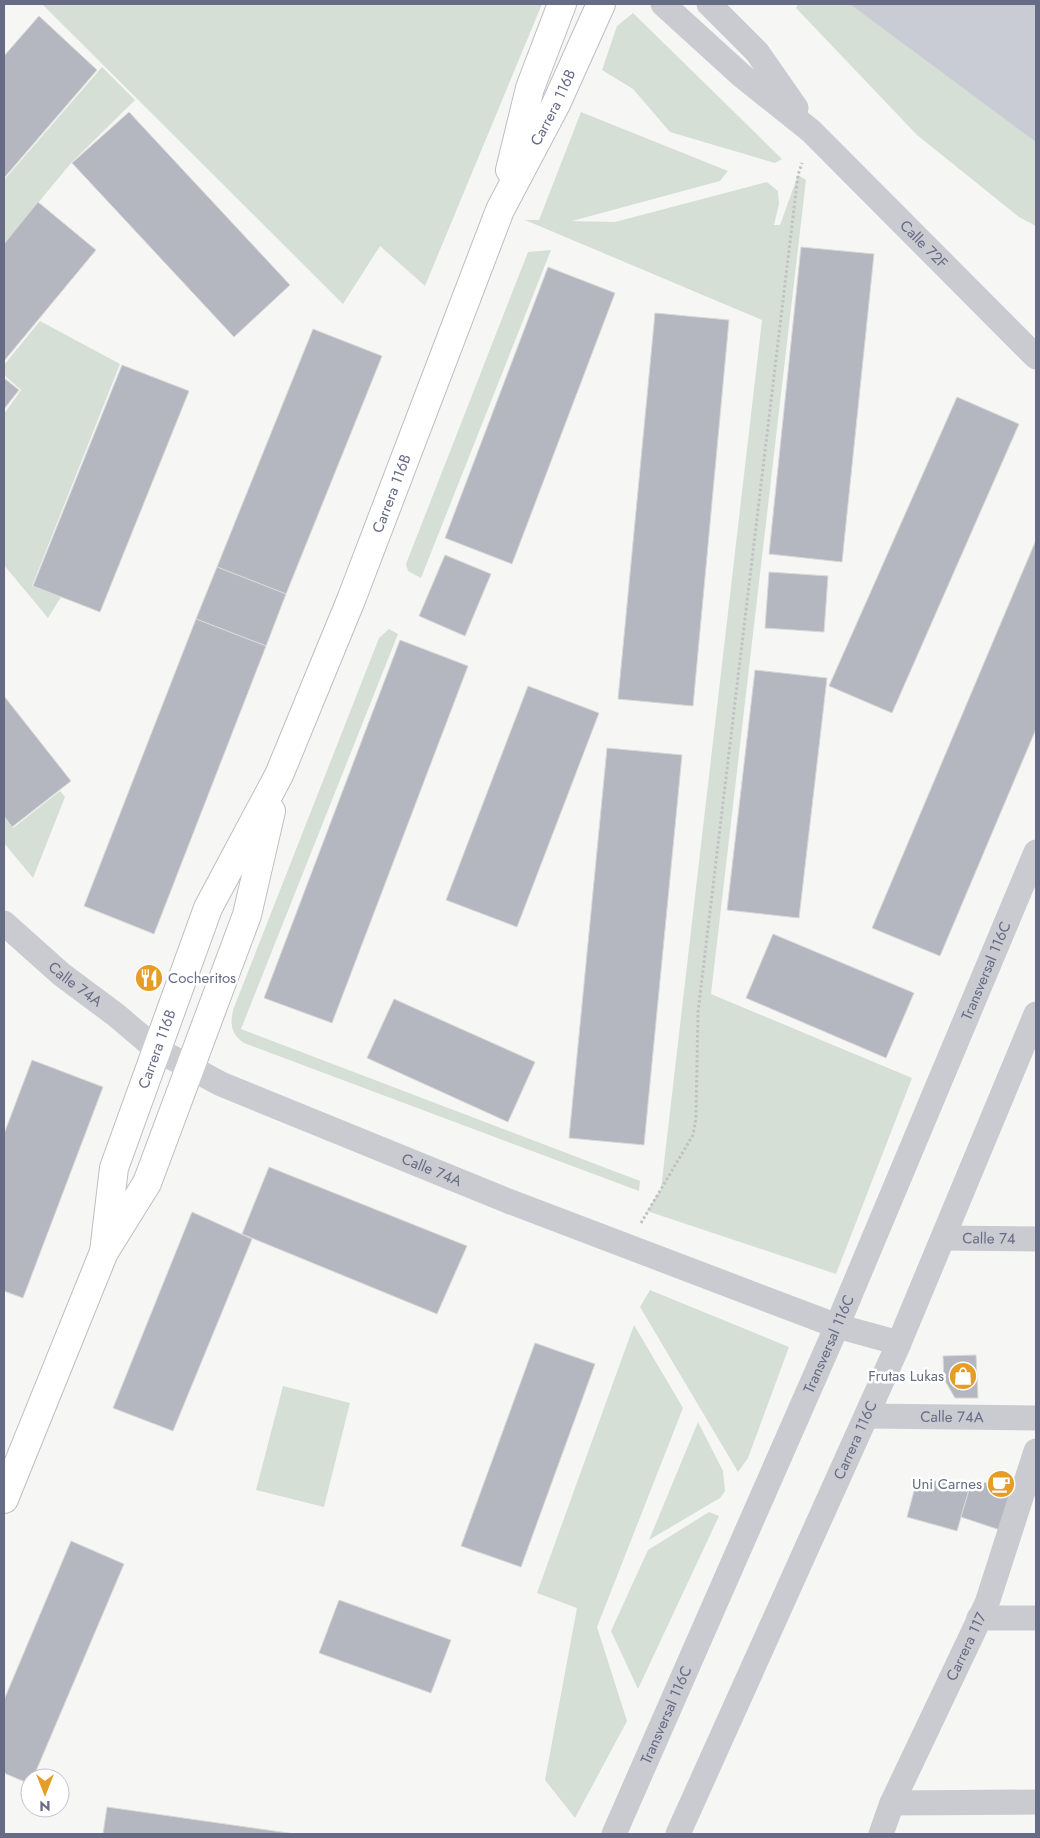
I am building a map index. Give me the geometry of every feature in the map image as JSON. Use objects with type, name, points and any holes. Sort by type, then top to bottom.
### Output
[{"type":"street","name":"Carrera 116B","points":[[104,1252],[114,1168],[156,1049],[208,908],[279,775],[352,600],[500,210],[530,88],[562,4]]},
{"type":"street","name":"Carrera 116B","points":[[500,210],[556,104],[601,4]]},
{"type":"street","name":"Calle 72F","points":[[663,4],[741,75],[811,131],[1036,357]]},
{"type":"street","name":"Calle 72F","points":[[709,4],[757,52],[811,131]]},
{"type":"street","name":"Carrera 116B","points":[[4,1499],[104,1252],[147,1183],[190,1070],[247,915],[279,775]]},
{"type":"street","name":"Transversal 116C","points":[[614,1834],[837,1326],[1036,852]]},
{"type":"street","name":"Calle 74A","points":[[4,923],[61,974],[116,1015],[156,1049],[190,1070],[250,1097],[630,1247],[837,1326],[899,1343]]},
{"type":"street","name":"Carrera 116C","points":[[678,1834],[899,1343],[1036,1014]]},
{"type":"street","name":"Calle 74","points":[[943,1238],[1036,1239]]},
{"type":"street","name":"Calle 74A","points":[[866,1416],[1036,1418]]},
{"type":"street","name":"Carrera 117","points":[[881,1834],[892,1803],[986,1603],[1036,1451]]},
{"type":"street","points":[[979,1618],[1036,1618]]},
{"type":"street","points":[[892,1803],[1036,1802]]},
{"type":"path","points":[[630,1247],[647,1211],[693,1135],[696,1118],[699,1002],[798,175],[811,131]]},
{"type":"shaded area","points":[[44,4],[542,4],[425,286],[380,246],[343,304]]},
{"type":"shaded area","points":[[798,4],[1036,4],[1036,226],[1019,217],[917,135],[796,8]]},
{"type":"shaded area","points":[[850,4],[1036,4],[1036,142]]},
{"type":"shaded area","points":[[633,13],[782,159],[775,163],[670,132],[633,89],[602,70],[617,26]]},
{"type":"shaded area","points":[[102,67],[135,100],[71,163],[4,244],[4,180]]},
{"type":"shaded area","points":[[581,112],[728,171],[720,181],[572,221],[615,222],[767,182],[778,191],[779,204],[774,225],[780,225],[798,175],[806,180],[711,994],[912,1078],[836,1274],[647,1211],[661,1189],[762,320],[525,220],[539,220]]},
{"type":"shaded area","points":[[551,250],[421,578],[408,571],[406,564],[528,252]]},
{"type":"shaded area","points":[[40,321],[120,364],[32,586],[61,597],[48,618],[4,565],[4,414],[21,390],[4,375],[4,365]]},
{"type":"shaded area","points":[[389,629],[398,634],[241,1029],[640,1181],[639,1191],[244,1043],[234,1033],[232,1025],[233,1010],[379,638]]},
{"type":"shaded area","points":[[60,791],[65,797],[33,878],[4,843],[4,817],[13,828]]},
{"type":"shaded area","points":[[650,1290],[789,1347],[748,1458],[738,1472],[640,1307]]},
{"type":"shaded area","points":[[634,1325],[683,1408],[597,1627],[627,1721],[575,1818],[545,1780],[577,1608],[537,1593]]},
{"type":"shaded area","points":[[283,1386],[350,1403],[324,1507],[256,1490]]},
{"type":"shaded area","points":[[698,1422],[723,1471],[725,1491],[720,1498],[649,1540]]},
{"type":"shaded area","points":[[709,1512],[719,1516],[638,1689],[611,1631],[648,1550]]},
{"type":"building","points":[[39,16],[97,70],[4,178],[4,56]]},
{"type":"building","points":[[129,112],[290,285],[234,337],[72,163]]},
{"type":"building","points":[[38,202],[96,250],[4,361],[4,244]]},
{"type":"building","points":[[801,247],[874,254],[842,562],[769,554]]},
{"type":"building","points":[[548,267],[615,293],[512,564],[445,538]]},
{"type":"building","points":[[655,313],[729,320],[693,706],[618,699]]},
{"type":"building","points":[[313,329],[382,356],[286,594],[217,567]]},
{"type":"building","points":[[122,365],[189,391],[100,612],[33,586]]},
{"type":"building","points":[[4,378],[19,390],[4,409]]},
{"type":"building","points":[[957,397],[1019,424],[892,713],[829,686]]},
{"type":"building","points":[[1036,540],[1036,729],[940,956],[872,928]]},
{"type":"building","points":[[445,555],[491,574],[465,636],[419,616]]},
{"type":"building","points":[[217,567],[286,594],[266,646],[196,619]]},
{"type":"building","points":[[769,572],[828,576],[824,632],[765,628]]},
{"type":"building","points":[[196,619],[266,646],[154,934],[84,906]]},
{"type":"building","points":[[400,640],[468,666],[332,1023],[264,998]]},
{"type":"building","points":[[755,670],[827,678],[799,918],[727,910]]},
{"type":"building","points":[[528,686],[599,713],[517,927],[446,900]]},
{"type":"building","points":[[4,696],[71,781],[12,827],[4,816]]},
{"type":"building","points":[[607,748],[682,755],[644,1145],[569,1138]]},
{"type":"building","points":[[773,934],[914,993],[886,1058],[746,998]]},
{"type":"building","points":[[394,999],[535,1062],[508,1122],[367,1058]]},
{"type":"building","points":[[32,1060],[103,1087],[23,1298],[4,1291],[4,1134]]},
{"type":"building","points":[[269,1167],[467,1246],[437,1314],[242,1234]]},
{"type":"building","points":[[192,1212],[252,1239],[173,1431],[113,1408]]},
{"type":"building","points":[[535,1343],[595,1364],[521,1567],[461,1546]]},
{"type":"building","points":[[976,1355],[978,1398],[955,1398],[944,1379],[943,1356]]},
{"type":"building","points":[[917,1480],[971,1483],[957,1531],[907,1517]]},
{"type":"building","points":[[1017,1482],[1000,1530],[961,1517],[971,1483]]},
{"type":"building","points":[[71,1541],[124,1564],[37,1768],[20,1768],[20,1780],[4,1773],[4,1700]]},
{"type":"building","points":[[339,1600],[451,1640],[431,1693],[319,1653]]},
{"type":"building","points":[[107,1807],[295,1834],[103,1834]]},
{"type":"place","name":"Cocheritos","points":[[149,978]]},
{"type":"place","name":"Frutas Lukas","points":[[963,1376]]},
{"type":"place","name":"Uni Carnes","points":[[1001,1484]]}]
